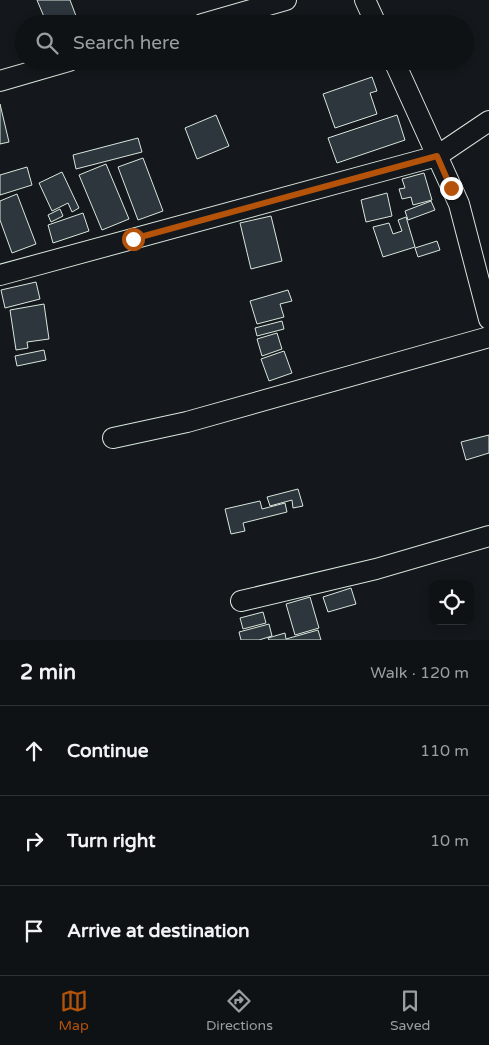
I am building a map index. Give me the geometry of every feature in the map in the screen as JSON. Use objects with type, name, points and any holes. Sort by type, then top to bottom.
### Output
[{"type":"street","points":[[234,15],[286,0]]},
{"type":"street","points":[[365,0],[372,15]]},
{"type":"street","points":[[0,81],[38,70]]},
{"type":"street","points":[[398,70],[459,204],[486,292],[489,320]]},
{"type":"street","points":[[0,275],[437,156],[489,121]]},
{"type":"street","points":[[113,438],[187,422],[489,337]]},
{"type":"street","points":[[241,601],[376,569],[489,536]]},
{"type":"building","points":[[37,0],[70,0],[76,15],[43,15]]},
{"type":"building","points":[[372,77],[377,91],[370,93],[377,114],[335,128],[323,94]]},
{"type":"building","points":[[0,104],[9,142],[0,144]]},
{"type":"building","points":[[216,115],[229,146],[197,159],[185,128]]},
{"type":"building","points":[[397,115],[405,140],[337,163],[328,138]]},
{"type":"building","points":[[138,138],[142,152],[76,169],[73,155]]},
{"type":"building","points":[[143,158],[163,211],[138,220],[118,167]]},
{"type":"building","points":[[106,164],[129,219],[102,230],[79,175]]},
{"type":"building","points":[[27,167],[32,185],[0,195],[0,175]]},
{"type":"building","points":[[62,172],[79,208],[72,212],[68,203],[52,211],[39,183]]},
{"type":"building","points":[[424,173],[432,200],[413,205],[411,197],[402,199],[399,189],[405,188],[402,179]]},
{"type":"building","points":[[387,193],[392,216],[366,222],[361,200]]},
{"type":"building","points":[[17,194],[36,244],[12,253],[0,220],[0,201]]},
{"type":"building","points":[[431,201],[435,210],[408,220],[405,211]]},
{"type":"building","points":[[60,209],[63,216],[51,222],[48,215]]},
{"type":"building","points":[[83,213],[89,231],[53,243],[48,225]]},
{"type":"building","points":[[271,216],[282,261],[251,269],[240,223]]},
{"type":"building","points":[[406,217],[415,247],[383,257],[373,227],[389,223],[393,234],[402,231],[398,220]]},
{"type":"building","points":[[437,241],[440,250],[418,257],[415,248]]},
{"type":"building","points":[[36,282],[40,299],[5,308],[1,290]]},
{"type":"building","points":[[288,290],[292,301],[280,304],[284,317],[257,324],[250,301]]},
{"type":"building","points":[[44,304],[49,339],[27,342],[28,348],[16,350],[10,310]]},
{"type":"building","points":[[282,321],[284,329],[257,336],[255,328]]},
{"type":"building","points":[[277,333],[282,349],[262,356],[257,339]]},
{"type":"building","points":[[44,350],[46,360],[17,366],[15,356]]},
{"type":"building","points":[[284,351],[292,373],[269,381],[261,359]]},
{"type":"building","points":[[489,435],[489,453],[466,460],[461,442]]},
{"type":"building","points":[[298,489],[303,506],[293,508],[292,500],[270,506],[267,497]]},
{"type":"building","points":[[260,501],[262,509],[285,503],[287,512],[243,523],[245,531],[231,534],[225,509]]},
{"type":"building","points":[[351,588],[356,604],[328,612],[323,597]]},
{"type":"building","points":[[310,597],[319,628],[295,635],[286,604]]},
{"type":"building","points":[[263,612],[266,623],[243,629],[240,618]]},
{"type":"building","points":[[269,624],[272,636],[259,640],[241,640],[239,632]]},
{"type":"building","points":[[318,630],[321,640],[269,640],[268,638],[285,633],[286,639]]},
{"type":"route","points":[[133,239],[437,156],[451,188]]}]
